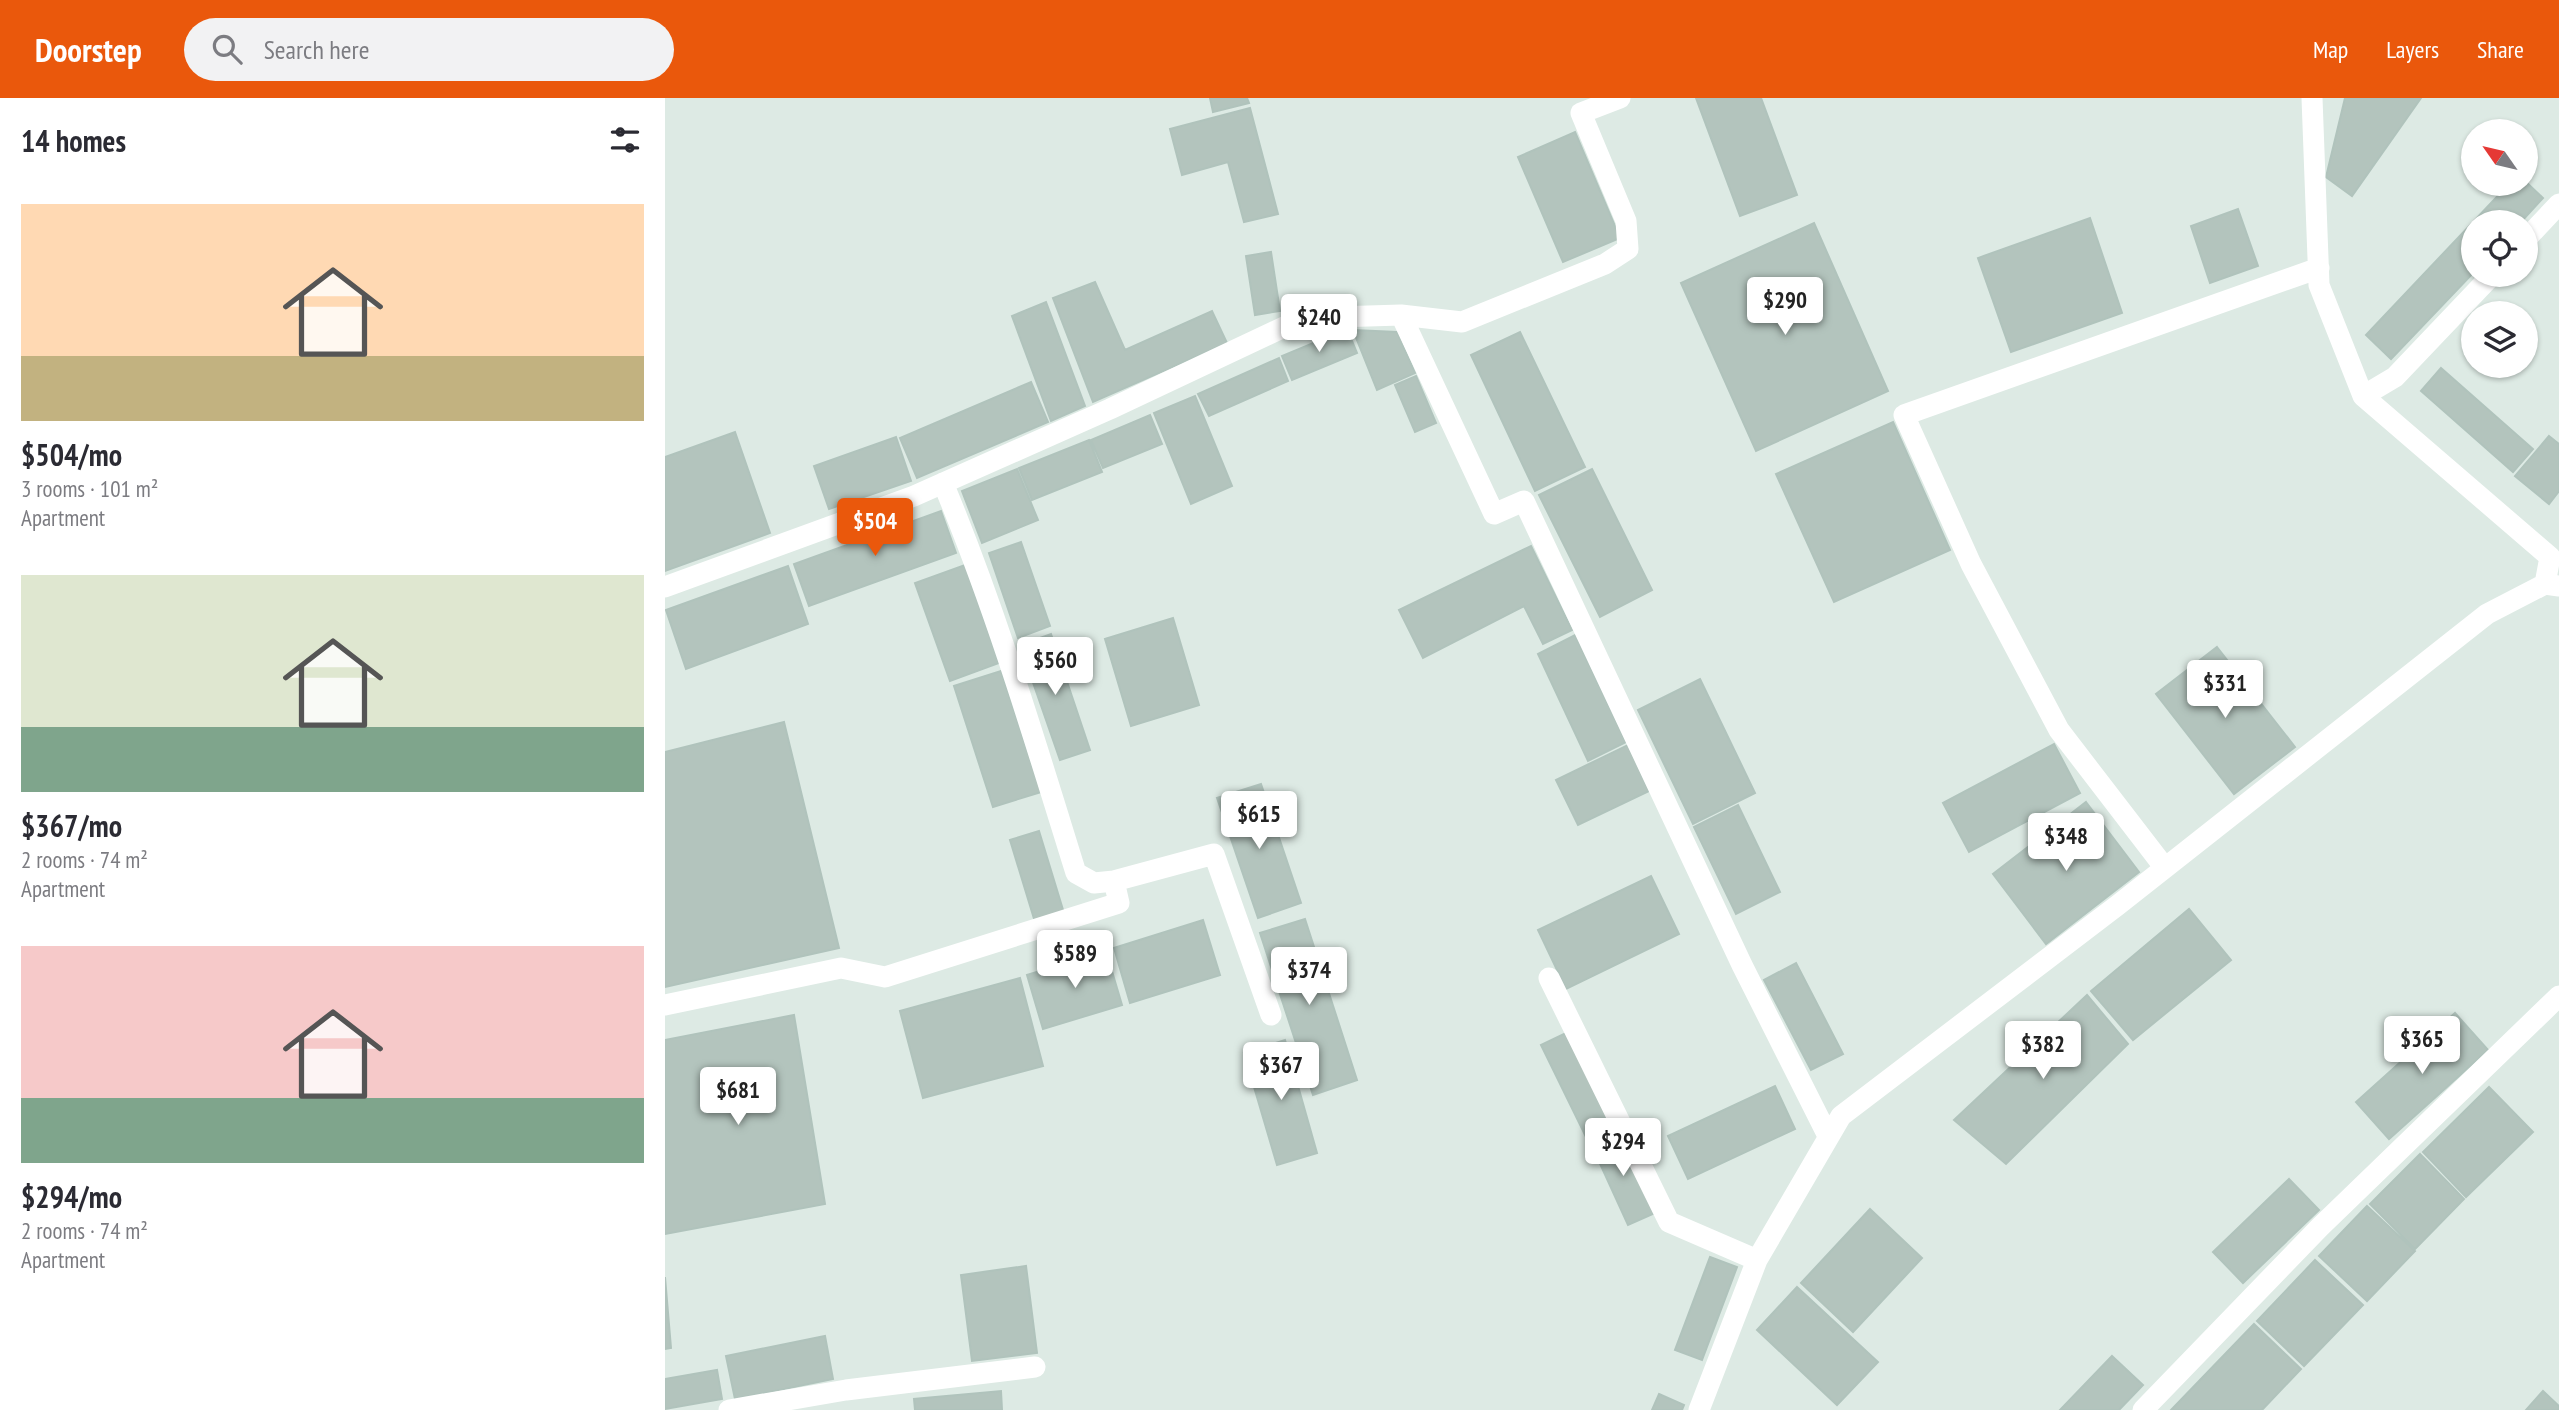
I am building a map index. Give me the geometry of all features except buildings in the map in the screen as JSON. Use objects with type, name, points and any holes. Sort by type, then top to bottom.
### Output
[{"type":"street","points":[[665,587],[913,496],[1110,409],[1303,318],[1402,315],[1462,322],[1605,264],[1628,248],[1626,221],[1581,113],[1620,98]]},
{"type":"street","points":[[1699,1410],[1756,1260],[1841,1116],[2165,868],[2487,614],[2552,585],[2550,556],[2363,396],[2319,285],[2312,98]]},
{"type":"street","points":[[2538,226],[2559,204]]},
{"type":"street","points":[[2165,868],[2059,730],[1971,564],[1904,415],[2319,268]]},
{"type":"street","points":[[2363,396],[2395,377],[2481,287]]},
{"type":"street","points":[[1402,315],[1494,514],[1524,501],[1742,965],[1828,1136]]},
{"type":"street","points":[[943,483],[971,551],[1004,646],[1076,873],[1094,883],[1114,881],[1214,855],[1271,1015]]},
{"type":"street","points":[[665,1005],[841,968],[885,977],[1119,903],[1114,881]]},
{"type":"street","points":[[1549,978],[1669,1222],[1756,1260]]},
{"type":"street","points":[[2143,1410],[2321,1227],[2559,996]]},
{"type":"street","points":[[729,1410],[846,1390],[1035,1367]]}]
